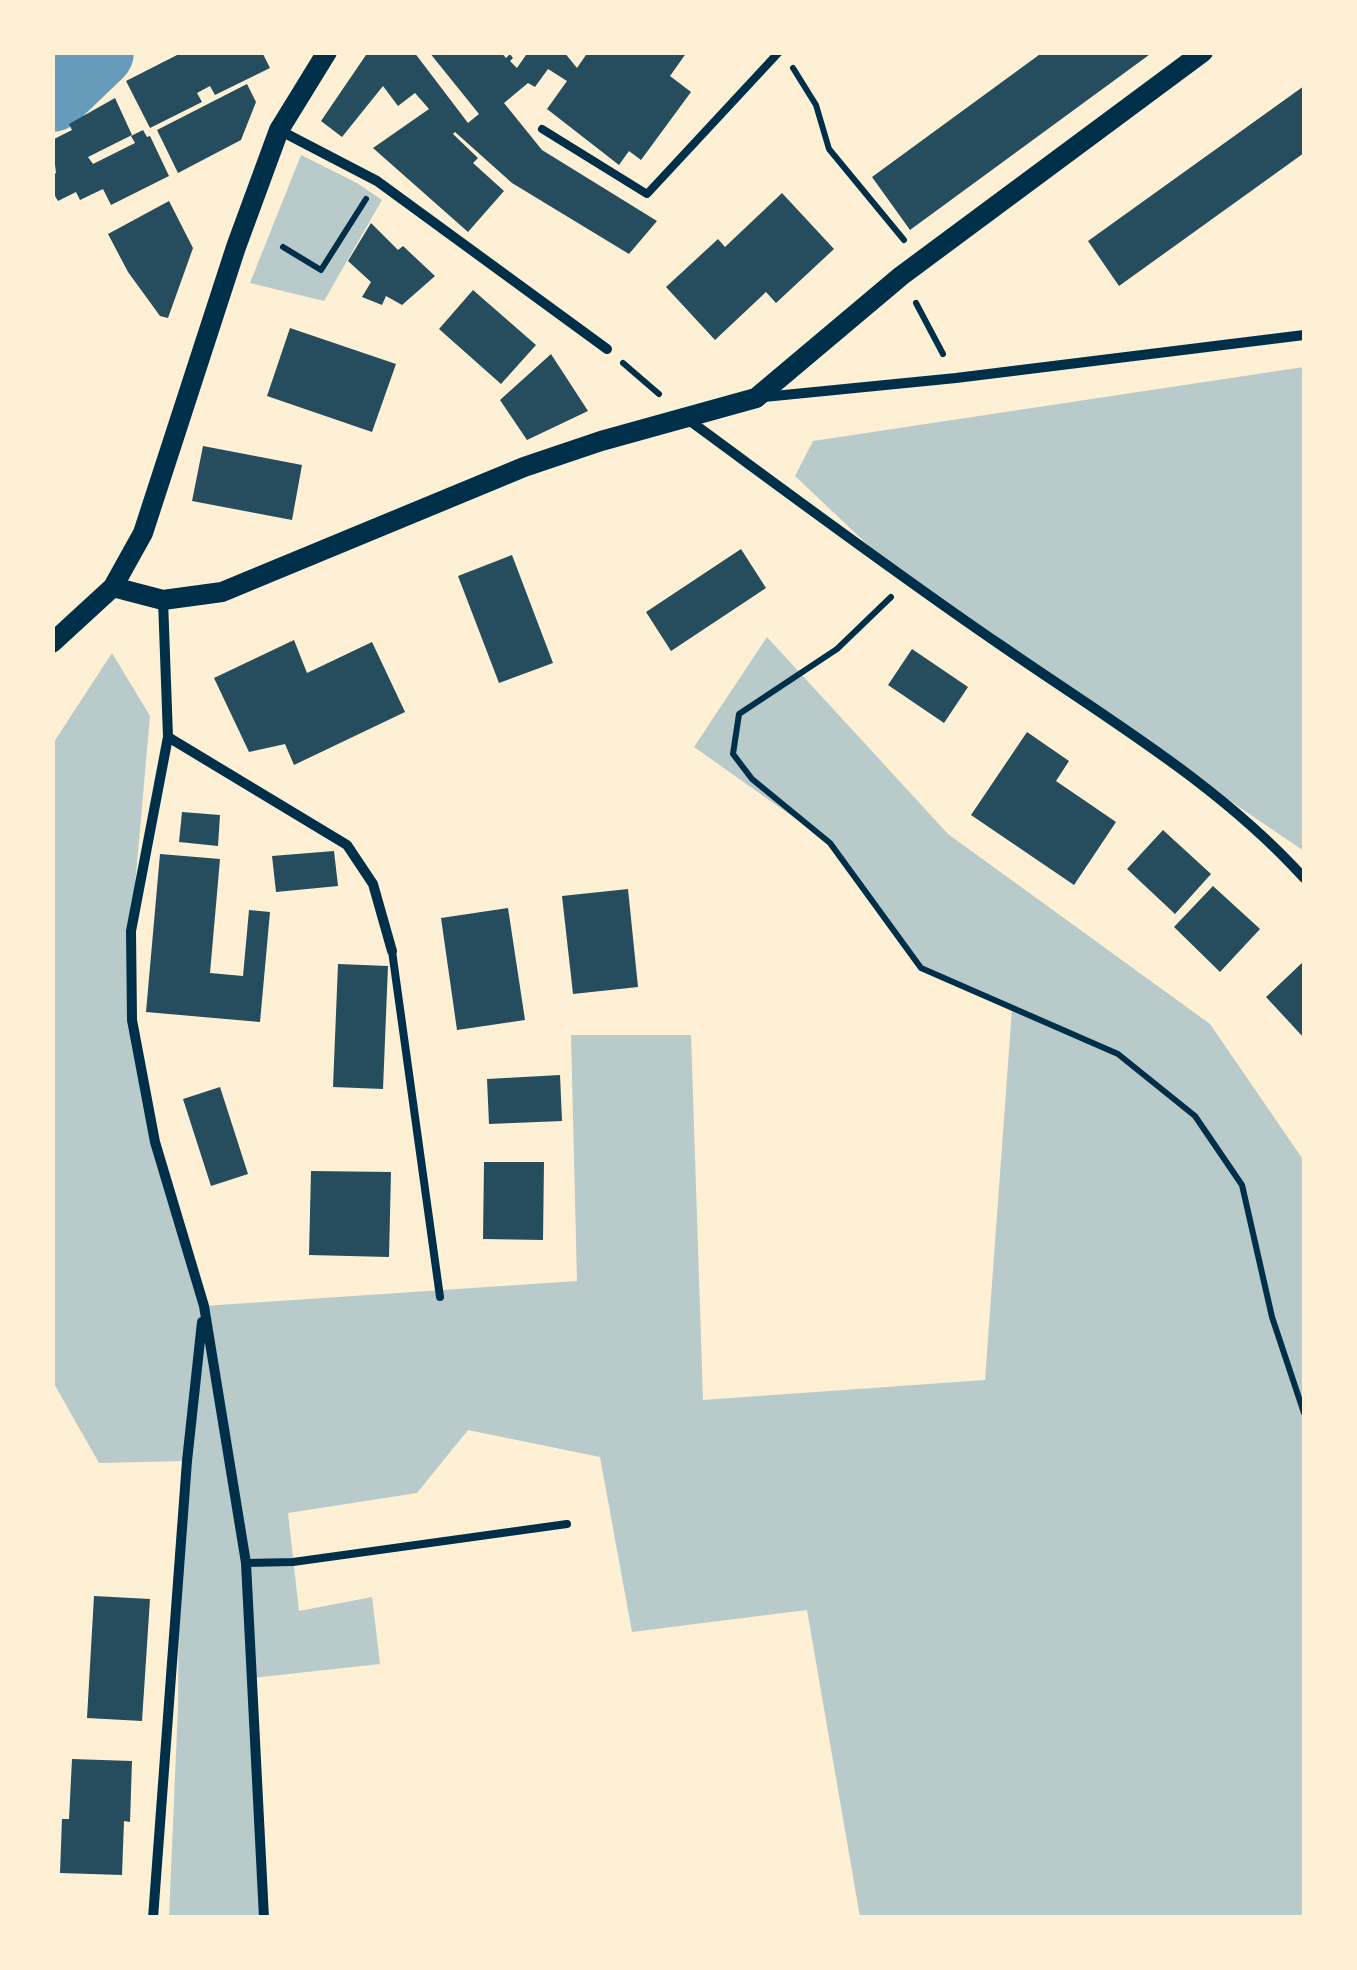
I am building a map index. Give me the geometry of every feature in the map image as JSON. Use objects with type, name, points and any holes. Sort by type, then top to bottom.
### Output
[{"type":"main road","points":[[52,643],[113,586],[142,533],[236,247],[279,130],[327,52]]},
{"type":"main road","points":[[113,586],[164,600],[222,592],[524,467],[756,398],[921,261],[1202,52]]},
{"type":"street","points":[[279,130],[377,182],[607,349]]},
{"type":"street","points":[[756,398],[1304,335]]},
{"type":"street","points":[[685,417],[907,582],[1197,780],[1304,878]]},
{"type":"street","points":[[164,600],[168,737],[130,931],[132,1020],[156,1142],[204,1306],[246,1562],[264,1918]]},
{"type":"street","points":[[168,737],[347,845],[373,884],[392,951]]},
{"type":"street","points":[[154,1918],[187,1461],[204,1306]]},
{"type":"lane","points":[[542,128],[647,194],[779,52]]},
{"type":"lane","points":[[392,951],[440,1297]]},
{"type":"lane","points":[[246,1562],[294,1562],[568,1524]]},
{"type":"path","points":[[799,78],[816,105],[830,148],[921,261]]},
{"type":"path","points":[[283,247],[321,270],[377,182]]},
{"type":"path","points":[[902,276],[956,378]]},
{"type":"path","points":[[607,349],[685,417]]},
{"type":"path","points":[[907,582],[837,649],[740,714],[732,754],[752,779],[830,842],[921,968],[1118,1054],[1194,1116],[1242,1186],[1272,1316],[1304,1413]]},
{"type":"shaded area","points":[[301,155],[382,200],[324,301],[250,283]]},
{"type":"shaded area","points":[[1304,367],[1304,851],[907,582],[795,476],[813,441]]},
{"type":"shaded area","points":[[767,637],[948,834],[1210,1024],[1304,1157],[1304,1917],[860,1917],[807,1610],[632,1632],[600,1457],[468,1430],[417,1493],[288,1513],[299,1611],[372,1597],[380,1664],[252,1678],[264,1917],[169,1917],[186,1461],[99,1463],[53,1382],[52,745],[112,653],[150,716],[131,931],[132,1020],[155,1142],[204,1306],[577,1281],[571,1035],[691,1035],[703,1400],[985,1380],[1012,1009],[921,968],[830,843],[694,747]]},
{"type":"building","points":[[183,52],[262,52],[270,68],[215,95],[210,86],[197,93],[202,102],[150,128],[126,81]]},
{"type":"building","points":[[368,52],[414,52],[468,123],[479,114],[429,52],[501,52],[506,58],[510,54],[510,61],[517,68],[528,52],[564,52],[577,68],[588,52],[687,52],[670,76],[691,92],[641,160],[629,151],[619,165],[547,109],[567,81],[548,69],[535,87],[528,83],[504,103],[542,150],[657,221],[629,254],[512,183],[455,132],[478,158],[473,163],[504,191],[468,232],[373,148],[429,109],[415,93],[398,106],[383,86],[342,137],[321,121]]},
{"type":"building","points":[[1043,52],[1153,52],[910,230],[872,177]]},
{"type":"building","points":[[247,84],[256,102],[241,140],[178,173],[157,130]]},
{"type":"building","points":[[1304,86],[1304,153],[1119,286],[1088,241]]},
{"type":"building","points":[[115,98],[132,135],[88,157],[93,164],[135,143],[131,136],[143,130],[150,136],[169,176],[111,205],[103,189],[80,200],[76,192],[58,201],[52,191],[52,175],[56,173],[52,140],[72,130],[69,124]]},
{"type":"building","points":[[782,193],[834,249],[776,303],[766,292],[715,340],[666,287],[718,239],[725,247]]},
{"type":"building","points":[[169,201],[193,248],[168,318],[160,316],[128,272],[108,234]]},
{"type":"building","points":[[371,223],[398,250],[403,246],[435,276],[402,305],[386,296],[382,305],[362,297],[371,282],[348,261]]},
{"type":"building","points":[[473,290],[536,345],[501,384],[439,329]]},
{"type":"building","points":[[290,328],[396,364],[372,432],[267,396]]},
{"type":"building","points":[[551,354],[588,411],[527,440],[500,400]]},
{"type":"building","points":[[203,446],[302,465],[292,520],[192,501]]},
{"type":"building","points":[[741,549],[766,588],[671,651],[646,612]]},
{"type":"building","points":[[512,555],[553,663],[499,683],[458,576]]},
{"type":"building","points":[[294,640],[307,673],[372,642],[405,712],[294,765],[285,744],[249,752],[214,678]]},
{"type":"building","points":[[912,649],[968,687],[944,723],[888,685]]},
{"type":"building","points":[[1027,732],[1069,761],[1056,781],[1116,822],[1074,885],[971,815]]},
{"type":"building","points":[[182,812],[220,815],[218,846],[179,842]]},
{"type":"building","points":[[1163,830],[1211,874],[1175,914],[1127,869]]},
{"type":"building","points":[[334,851],[338,886],[276,892],[272,856]]},
{"type":"building","points":[[160,854],[220,859],[210,973],[243,976],[249,910],[270,912],[260,1022],[146,1012]]},
{"type":"building","points":[[1213,886],[1260,929],[1220,972],[1174,927]]},
{"type":"building","points":[[628,889],[638,987],[573,994],[562,896]]},
{"type":"building","points":[[508,908],[525,1020],[457,1030],[441,918]]},
{"type":"building","points":[[1304,961],[1304,1038],[1266,997]]},
{"type":"building","points":[[338,964],[388,966],[383,1089],[333,1087]]},
{"type":"building","points":[[560,1075],[562,1121],[489,1124],[487,1079]]},
{"type":"building","points":[[220,1087],[248,1174],[211,1186],[183,1099]]},
{"type":"building","points":[[484,1162],[544,1162],[543,1240],[483,1239]]},
{"type":"building","points":[[311,1171],[391,1172],[389,1257],[309,1255]]},
{"type":"building","points":[[94,1596],[150,1599],[142,1721],[87,1718]]},
{"type":"building","points":[[72,1759],[132,1761],[130,1822],[124,1821],[122,1875],[60,1873],[62,1819],[69,1819]]},
{"type":"waterway","points":[[52,96],[98,52]]}]
